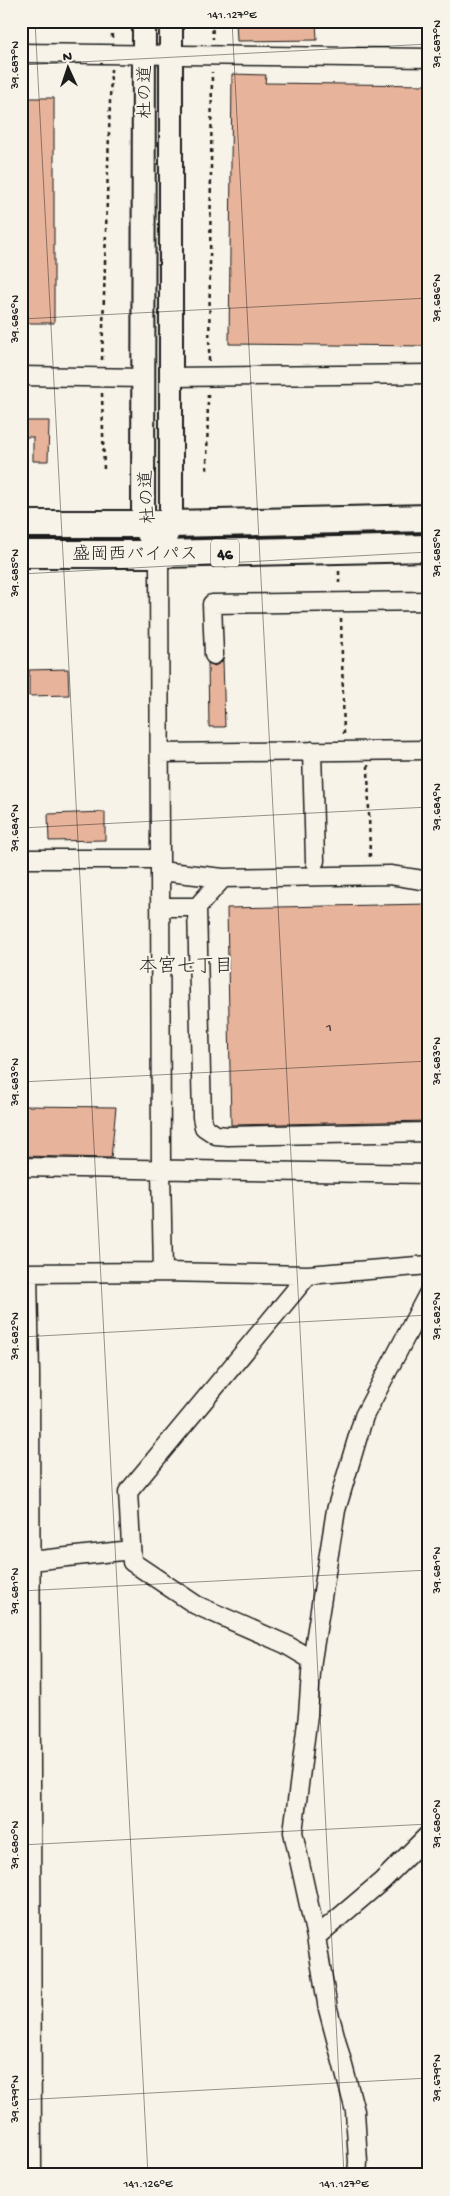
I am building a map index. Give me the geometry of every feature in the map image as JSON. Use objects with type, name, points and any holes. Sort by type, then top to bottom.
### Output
[{"type":"highway","name":"盛岡西バイパス","points":[[21,524],[172,524],[429,518]]},
{"type":"highway","name":"盛岡西バイパス","points":[[21,554],[159,554],[429,548]]},
{"type":"main road","name":"杜の道","points":[[144,21],[143,524],[159,554]]},
{"type":"main road","name":"杜の道","points":[[159,554],[172,524],[170,21]]},
{"type":"street","points":[[21,52],[429,58]]},
{"type":"street","points":[[171,377],[429,374]]},
{"type":"street","points":[[21,376],[144,378]]},
{"type":"street","points":[[159,554],[161,1170],[164,1272]]},
{"type":"street","points":[[214,655],[212,604],[429,601]]},
{"type":"street","points":[[160,752],[429,750]]},
{"type":"street","points":[[312,751],[315,861]]},
{"type":"street","points":[[21,859],[160,865],[223,878],[390,875],[429,880]]},
{"type":"street","points":[[223,878],[197,907],[202,1117],[204,1127],[216,1135],[228,1136],[429,1132]]},
{"type":"street","points":[[160,907],[197,907]]},
{"type":"street","points":[[21,1167],[429,1174]]},
{"type":"street","points":[[32,2175],[26,1671],[31,1561],[30,1374],[24,1274],[164,1272],[308,1275],[429,1265]]},
{"type":"street","points":[[308,1275],[128,1492],[132,1562],[196,1605],[285,1644],[312,1660]]},
{"type":"street","points":[[357,2175],[355,2111],[328,2009],[316,1936],[293,1832],[308,1715],[312,1660],[336,1510],[364,1416],[429,1292]]},
{"type":"street","points":[[31,1561],[131,1550]]},
{"type":"street","points":[[316,1936],[382,1882],[429,1834]]},
{"type":"path","points":[[104,472],[101,377],[112,21]]},
{"type":"path","points":[[207,470],[212,21]]},
{"type":"path","points":[[339,571],[340,592]]},
{"type":"path","points":[[340,609],[344,738],[350,738]]},
{"type":"path","points":[[362,764],[368,764],[370,864]]},
{"type":"building","points":[[236,21],[316,21],[317,40],[237,41]]},
{"type":"building","points":[[232,74],[266,75],[265,83],[429,85],[429,346],[229,344]]},
{"type":"building","points":[[21,98],[54,98],[54,323],[21,323]]},
{"type":"building","points":[[21,421],[49,421],[48,461],[33,461],[33,437],[21,437]]},
{"type":"building","points":[[223,660],[225,727],[209,727],[208,663],[215,666]]},
{"type":"building","points":[[68,669],[69,695],[29,696],[29,670]]},
{"type":"building","points":[[105,812],[105,840],[49,841],[48,814]]},
{"type":"building","points":[[429,904],[429,1121],[231,1125],[227,908]]},
{"type":"building","points":[[21,1106],[116,1107],[111,1158],[21,1156]]},
{"type":"district","name":"本宮七丁目","points":[[186,964]]}]
